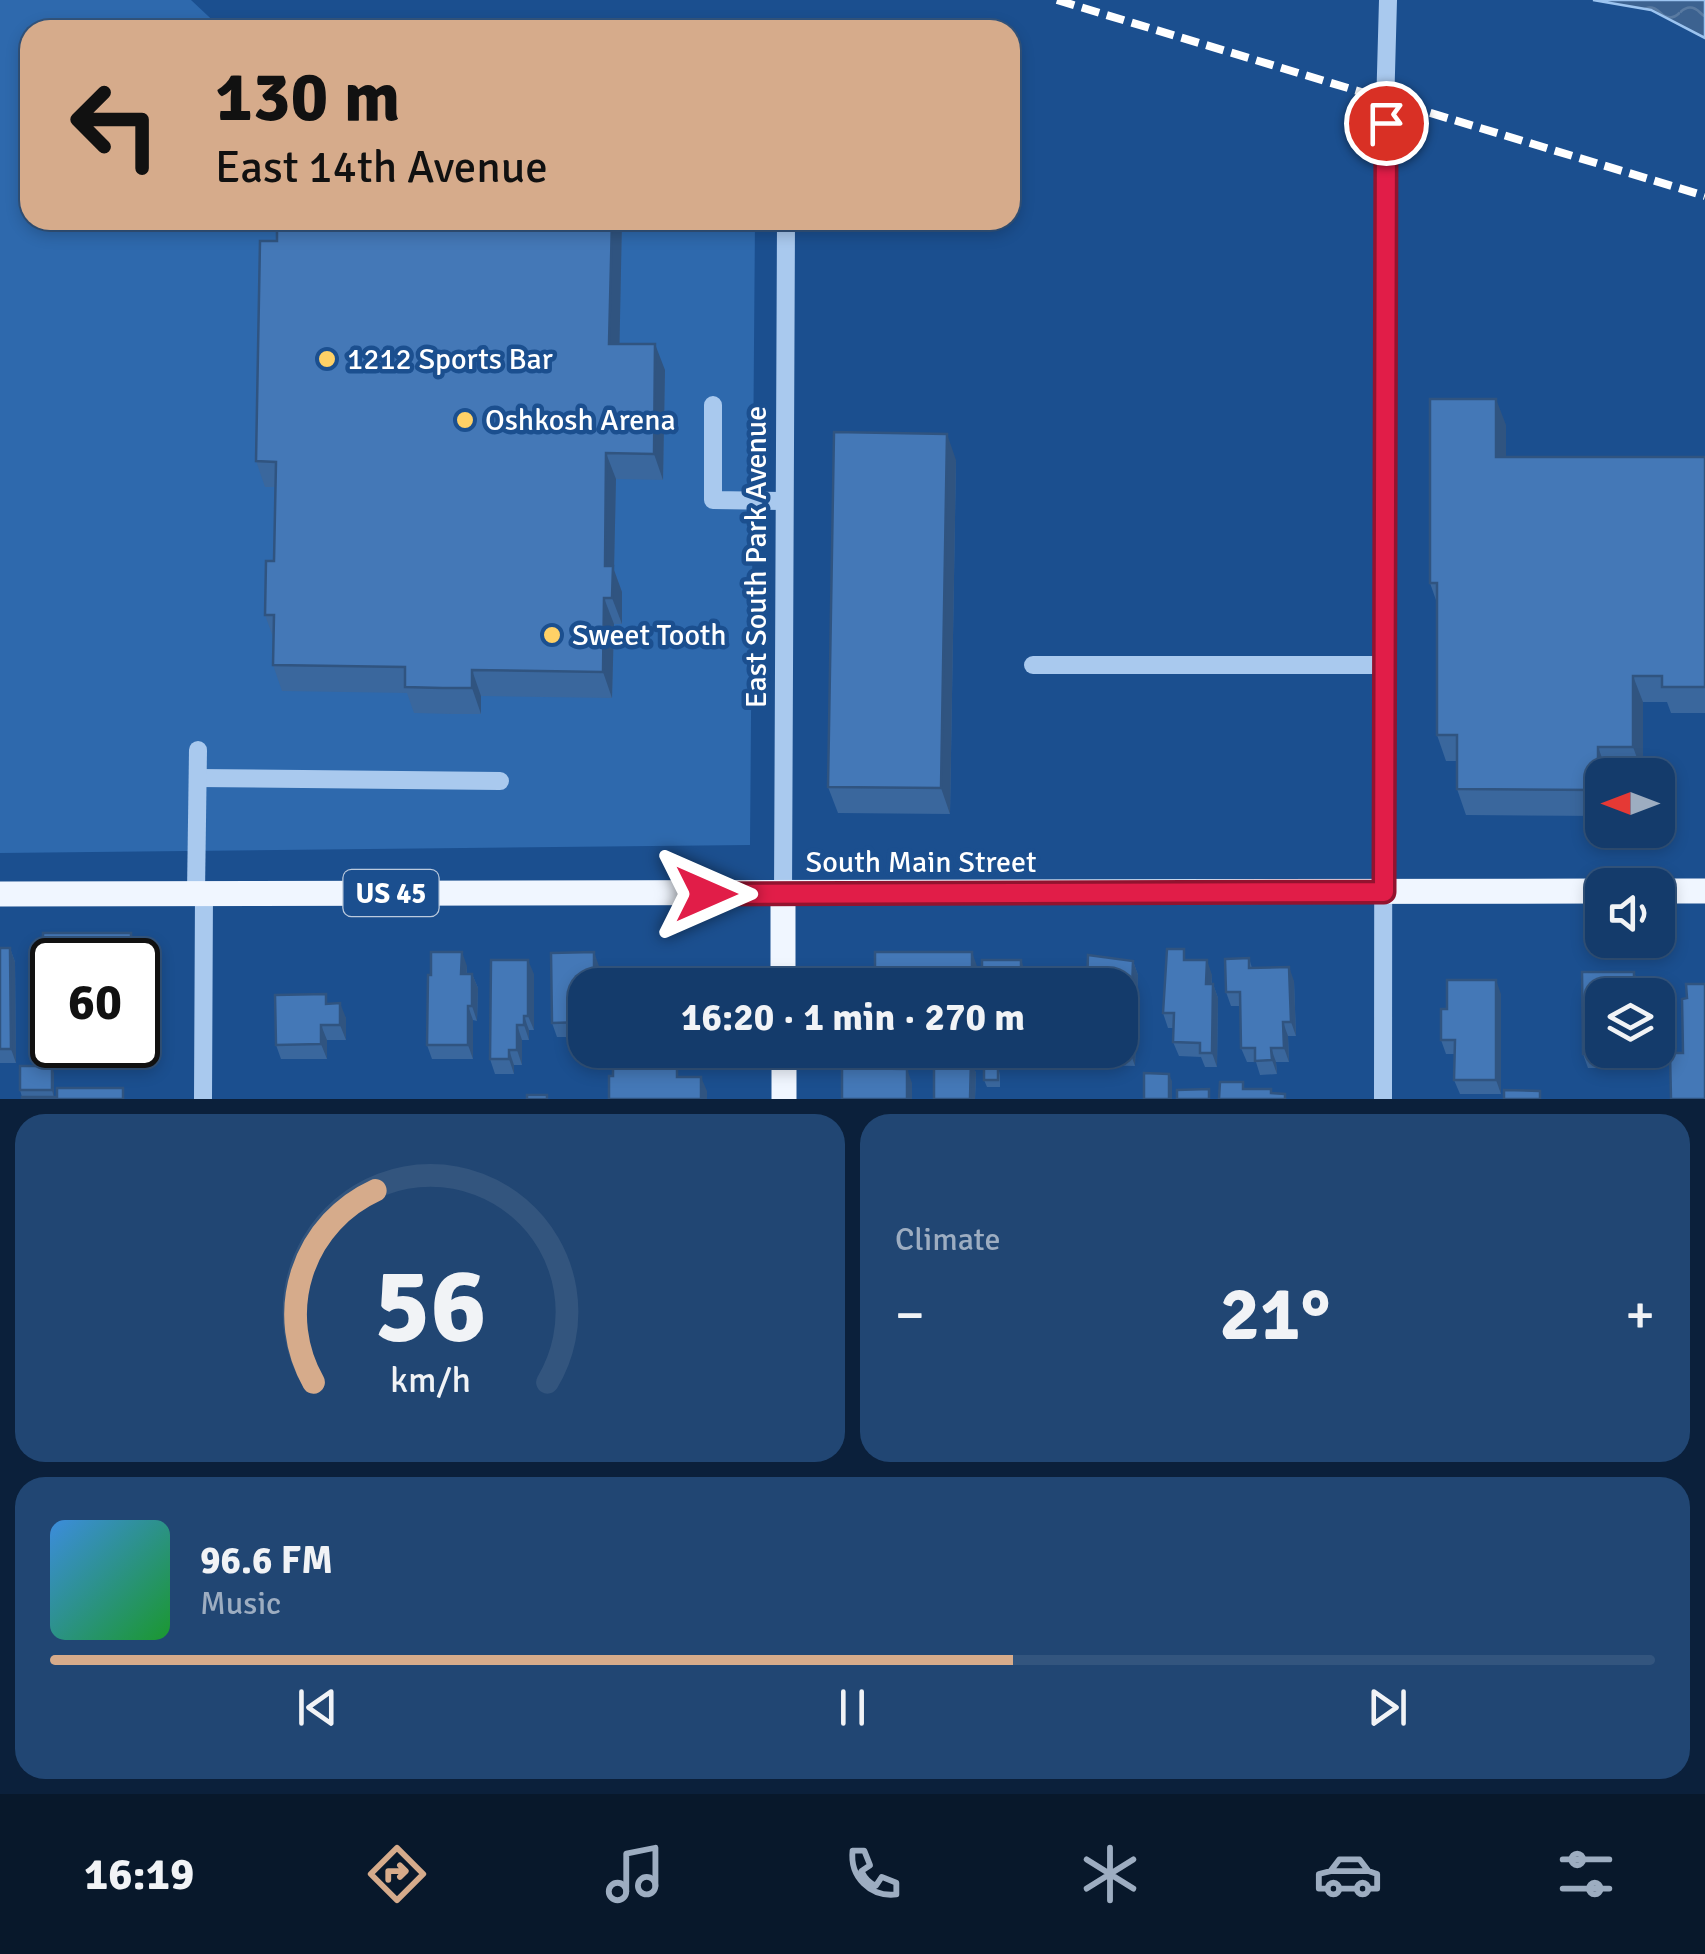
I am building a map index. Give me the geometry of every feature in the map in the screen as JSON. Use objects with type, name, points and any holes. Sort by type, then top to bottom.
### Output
[{"type":"main road","name":"South Main Street","points":[[0,894],[1585,891]]},
{"type":"main road","points":[[1675,891],[1705,891]]},
{"type":"main road","points":[[783,895],[783,968]]},
{"type":"main road","points":[[784,1068],[784,1099]]},
{"type":"street","points":[[1383,1099],[1384,145],[1388,0]]},
{"type":"street","name":"East South Park Avenue","points":[[783,895],[786,230]]},
{"type":"street","points":[[713,405],[712,500],[784,501]]},
{"type":"street","points":[[1033,665],[1385,666]]},
{"type":"street","points":[[198,750],[203,1099]]},
{"type":"street","points":[[198,778],[500,781]]},
{"type":"shaded area","points":[[0,0],[191,0],[212,20],[20,20],[20,230],[755,230],[750,845],[0,853]]},
{"type":"water","points":[[1593,0],[1705,0],[1705,38],[1651,10]]},
{"type":"building","name":"Oshkosh Arena","points":[[277,230],[612,230],[609,344],[655,344],[654,454],[606,453],[605,566],[613,566],[612,598],[604,598],[603,672],[472,670],[472,688],[442,688],[405,687],[405,667],[273,665],[274,615],[265,615],[266,561],[274,561],[276,462],[256,461],[260,241],[277,241]]},
{"type":"building","points":[[1430,399],[1496,399],[1496,457],[1705,457],[1705,687],[1662,687],[1662,676],[1633,676],[1633,747],[1598,747],[1598,758],[1585,758],[1585,790],[1457,789],[1457,735],[1437,735],[1437,583],[1430,583]]},
{"type":"building","points":[[834,432],[947,434],[941,788],[828,787]]},
{"type":"building","points":[[43,933],[131,933],[131,938],[43,938]]},
{"type":"building","points":[[0,948],[10,948],[11,1049],[0,1049]]},
{"type":"building","points":[[1167,949],[1184,949],[1184,960],[1207,960],[1206,984],[1213,984],[1212,1053],[1200,1053],[1200,1043],[1173,1042],[1174,1013],[1163,1013]]},
{"type":"building","points":[[431,952],[462,952],[461,974],[472,974],[468,1045],[427,1045]]},
{"type":"building","points":[[594,952],[594,968],[568,968],[568,1023],[552,1023],[551,953]]},
{"type":"building","points":[[875,952],[972,952],[972,968],[875,968]]},
{"type":"building","points":[[1088,955],[1133,961],[1133,968],[1088,968]]},
{"type":"building","points":[[1249,958],[1249,968],[1289,967],[1291,1022],[1283,1022],[1284,1048],[1271,1048],[1272,1060],[1255,1061],[1255,1048],[1241,1048],[1240,992],[1226,992],[1225,959]]},
{"type":"building","points":[[491,960],[528,960],[528,1016],[524,1016],[524,1025],[517,1025],[517,1050],[509,1050],[509,1059],[490,1059]]},
{"type":"building","points":[[982,960],[1021,960],[1021,968],[982,968]]},
{"type":"building","points":[[1582,972],[1634,972],[1634,978],[1585,978],[1583,1054]]},
{"type":"building","points":[[1447,980],[1496,980],[1496,1080],[1454,1080],[1455,1040],[1441,1040],[1441,1009],[1447,1009]]},
{"type":"building","points":[[1686,984],[1705,984],[1705,1099],[1671,1099],[1670,1068],[1675,1068],[1675,1053],[1683,1053],[1682,999],[1687,998]]},
{"type":"building","points":[[326,994],[326,1004],[340,1003],[340,1025],[321,1025],[321,1044],[276,1045],[275,995]]},
{"type":"building","points":[[20,1066],[52,1068],[52,1090],[20,1090]]},
{"type":"building","points":[[613,1068],[677,1068],[677,1077],[701,1077],[701,1099],[609,1099],[609,1076],[613,1076]]},
{"type":"building","points":[[842,1068],[907,1069],[907,1099],[842,1099]]},
{"type":"building","points":[[934,1068],[971,1068],[970,1099],[934,1099]]},
{"type":"building","points":[[984,1068],[998,1068],[998,1080],[984,1080]]},
{"type":"building","points":[[1144,1073],[1169,1074],[1169,1099],[1144,1099]]},
{"type":"building","points":[[1220,1082],[1243,1082],[1243,1089],[1271,1089],[1271,1093],[1285,1094],[1285,1099],[1219,1099]]},
{"type":"building","points":[[57,1088],[123,1088],[123,1099],[22,1099],[57,1097]]},
{"type":"building","points":[[1209,1089],[1209,1099],[1177,1099],[1177,1090]]},
{"type":"building","points":[[1504,1090],[1540,1091],[1540,1099],[1504,1099]]},
{"type":"building","points":[[527,1095],[547,1095],[547,1099],[527,1099]]},
{"type":"railway","points":[[1057,0],[1705,196]]},
{"type":"place","name":"1212 Sports Bar","points":[[327,359]]},
{"type":"place","name":"Oshkosh Arena","points":[[465,420]]},
{"type":"place","name":"Sweet Tooth","points":[[552,635]]},
{"type":"route","points":[[706,894],[1384,892],[1386,123]]}]
